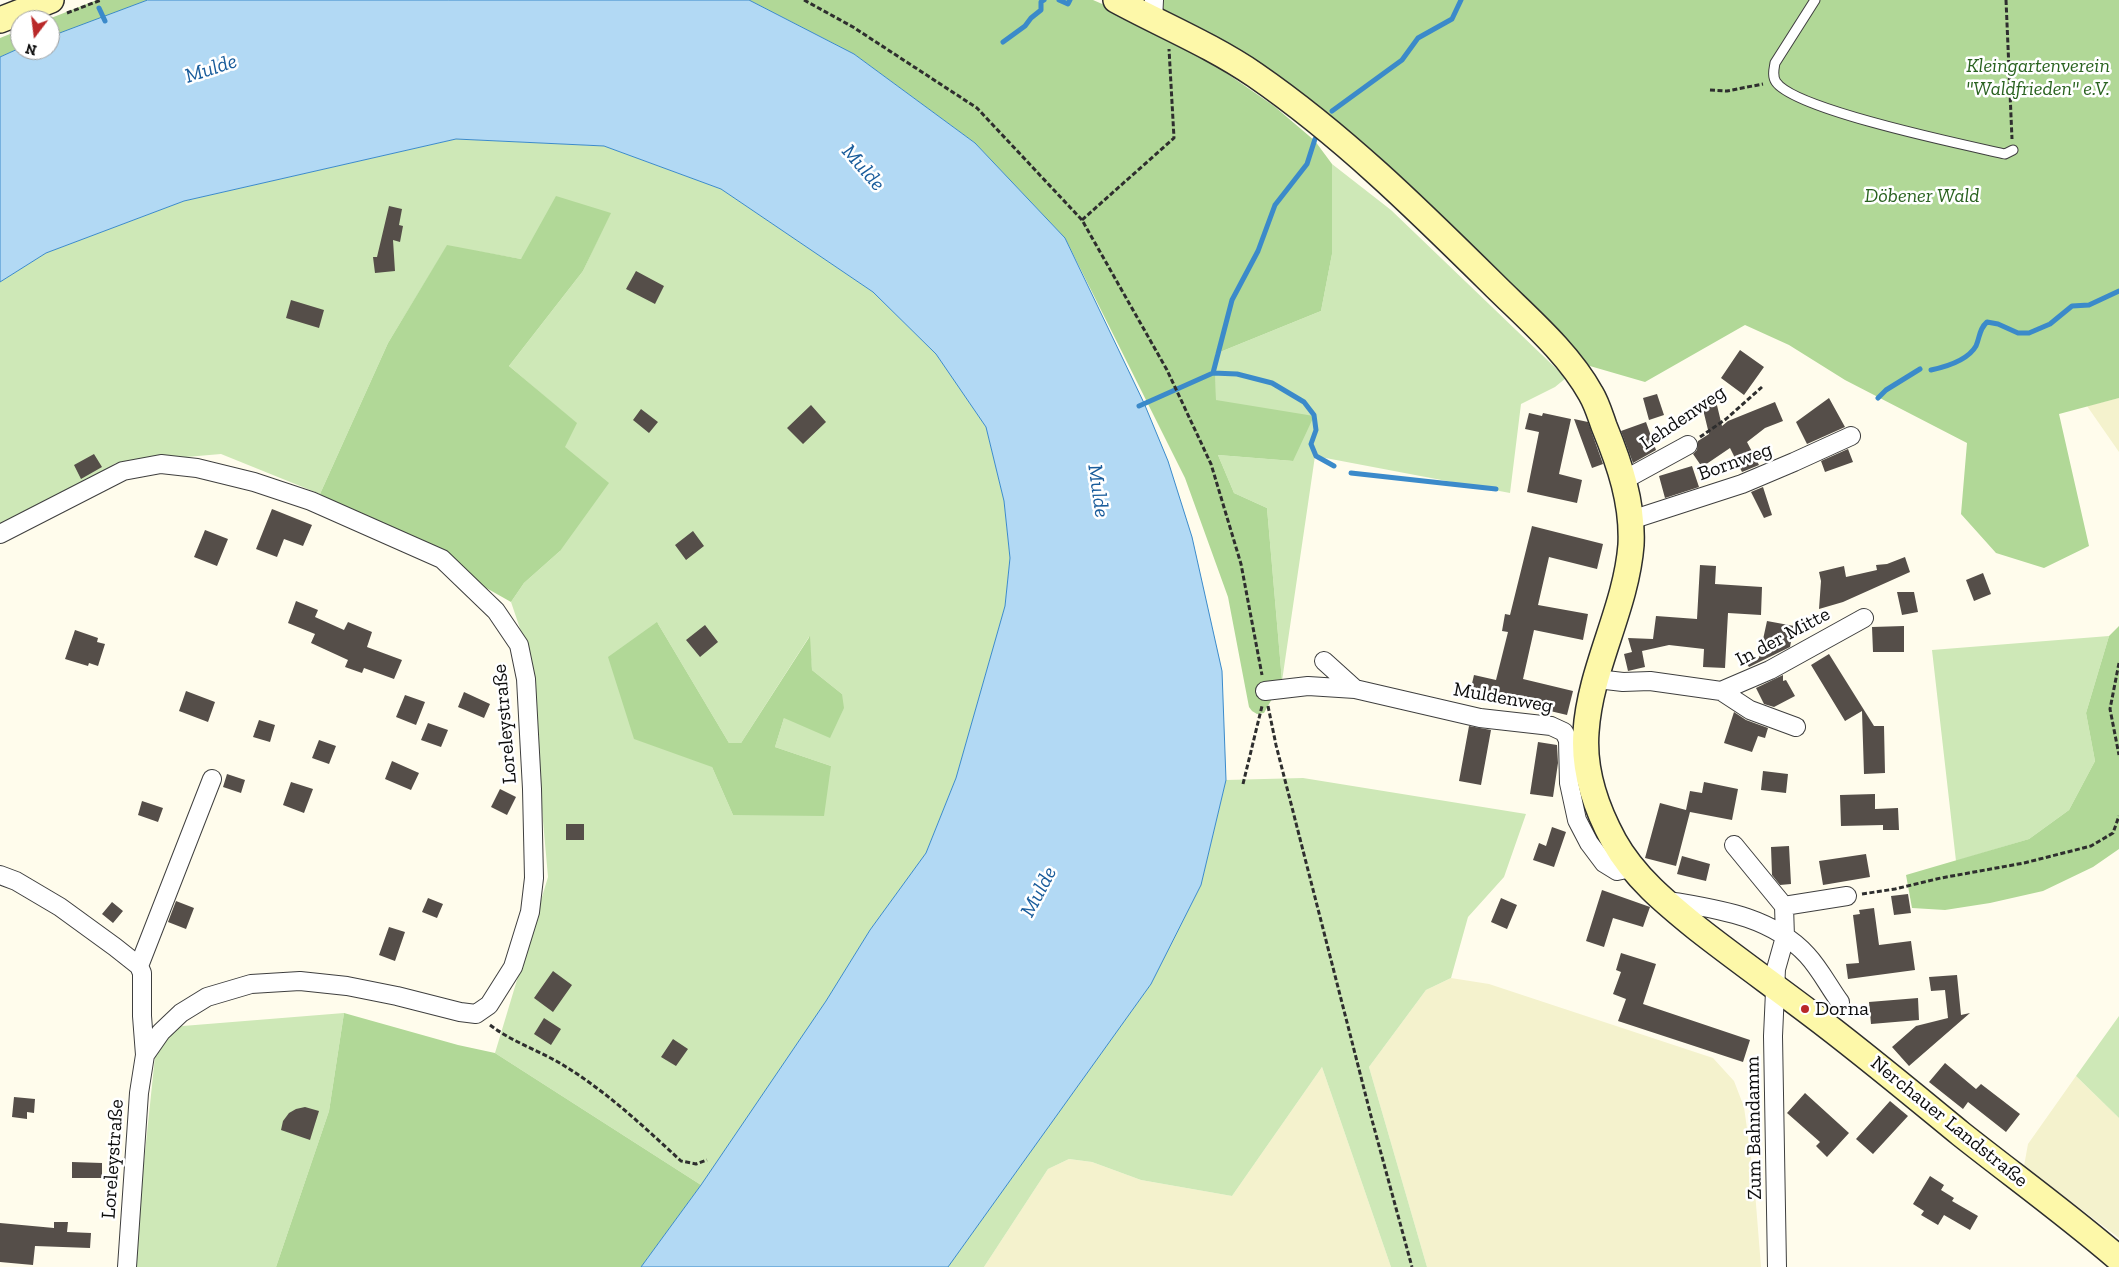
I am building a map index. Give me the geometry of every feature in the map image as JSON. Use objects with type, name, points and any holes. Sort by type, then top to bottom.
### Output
[{"type":"main road","name":"Nerchauer Landstraße","points":[[1116,0],[1154,10],[1168,25],[1207,45],[1253,73],[1327,129],[1363,159],[1421,213],[1519,310],[1561,353],[1593,396],[1624,480],[1631,520],[1628,567],[1619,608],[1597,679],[1586,732],[1588,773],[1604,822],[1615,844],[1631,868],[1662,900],[1776,989],[1869,1058],[2119,1259]]},
{"type":"main road","points":[[0,20],[58,7]]},
{"type":"street","name":"Bornweg","points":[[1631,520],[1742,484],[1850,436]]},
{"type":"street","name":"Lehdenweg","points":[[1624,480],[1688,445]]},
{"type":"street","name":"Loreleystraße","points":[[0,534],[123,471],[161,464],[196,468],[254,482],[311,501],[442,559],[496,611],[520,645],[526,679],[532,789],[534,878],[530,912],[513,967],[489,1005],[476,1014],[347,986],[300,981],[251,984],[207,996],[181,1013],[161,1032],[145,1055]]},
{"type":"street","name":"In der Mitte","points":[[1721,691],[1770,670],[1864,618]]},
{"type":"street","points":[[1324,661],[1355,689]]},
{"type":"street","name":"In der Mitte","points":[[1597,679],[1623,682],[1650,680],[1721,691],[1750,710],[1796,727]]},
{"type":"street","name":"Muldenweg","points":[[1265,691],[1308,686],[1355,689],[1480,718],[1551,726],[1564,732],[1568,740],[1569,783],[1576,820],[1589,843],[1604,863],[1617,871],[1631,868]]},
{"type":"street","points":[[0,875],[16,881],[60,907],[138,966],[212,779]]},
{"type":"street","points":[[1734,845],[1784,906],[1785,937],[1776,969],[1776,989]]},
{"type":"street","points":[[1784,906],[1847,896]]},
{"type":"street","points":[[1662,900],[1730,911],[1761,923],[1792,940],[1809,957],[1840,1002]]},
{"type":"street","name":"Loreleystraße","points":[[127,1267],[139,1093],[145,1055],[142,1016],[144,986],[142,973],[138,966]]},
{"type":"street","name":"Zum Bahndamm","points":[[1776,989],[1773,1036],[1778,1267]]},
{"type":"lane","points":[[1815,0],[1775,63],[1774,74],[1776,82],[1789,93],[1841,113],[2005,154],[2013,150]]},
{"type":"path","points":[[58,7],[101,0]]},
{"type":"path","points":[[804,0],[853,27],[977,108],[1082,220],[1171,378],[1212,464],[1241,564],[1276,745],[1412,1267]]},
{"type":"path","points":[[2006,0],[2013,150]]},
{"type":"path","points":[[1082,220],[1174,138],[1170,48]]},
{"type":"path","points":[[1710,90],[1728,91],[1776,82]]},
{"type":"path","name":"Lehdenweg","points":[[1688,445],[1726,419],[1762,387]]},
{"type":"path","points":[[2119,663],[2110,709],[2119,755]]},
{"type":"path","points":[[1243,784],[1265,691]]},
{"type":"path","points":[[1847,896],[1895,889],[1941,878],[2024,863],[2091,846],[2113,833],[2119,816]]},
{"type":"path","points":[[476,1014],[508,1038],[558,1062],[603,1092],[681,1162],[696,1164],[707,1160]]},
{"type":"shaded area","points":[[2119,398],[2119,452],[2087,406]]},
{"type":"shaded area","points":[[1451,978],[1489,984],[1713,1058],[1734,1081],[1744,1107],[1754,1179],[1761,1267],[1427,1267],[1369,1067],[1426,990]]},
{"type":"shaded area","points":[[1322,1067],[1391,1267],[984,1267],[1048,1169],[1069,1159],[1092,1162],[1141,1180],[1232,1196]]},
{"type":"shaded area","points":[[2076,1076],[2119,1118],[2119,1238],[2024,1166],[2028,1144]]},
{"type":"green space","points":[[97,0],[148,0],[60,33],[60,15]]},
{"type":"green space","points":[[749,0],[1093,0],[1130,16],[1203,57],[1274,106],[1315,141],[1332,164],[1332,254],[1321,311],[1215,354],[1216,400],[1314,416],[1293,461],[1218,455],[1234,493],[1267,508],[1282,681],[1264,713],[1257,714],[1249,707],[1228,597],[1185,478],[1065,238],[975,143],[854,54]]},
{"type":"green space","name":"Döbener Wald","points":[[1134,0],[2119,0],[2119,398],[2059,414],[2089,546],[2044,568],[1996,553],[1961,514],[1967,443],[1845,380],[1789,345],[1745,325],[1645,382],[1583,364],[1427,206]]},
{"type":"green space","points":[[10,34],[10,52],[0,57],[0,38]]},
{"type":"green space","points":[[456,139],[604,146],[721,189],[873,292],[936,354],[986,427],[1004,501],[1010,558],[1005,606],[956,778],[926,853],[870,930],[826,1001],[701,1185],[495,1053],[548,877],[528,652],[511,602],[524,583],[560,551],[564,447],[576,423],[509,366],[583,271],[610,213],[521,259],[447,246],[388,343],[320,494],[221,454],[116,463],[0,534],[0,282],[46,253],[184,201]],"holes":[[[657,622],[729,743],[741,743],[809,637],[812,670],[842,694],[784,718],[775,747],[831,766],[733,815],[712,767]]]},
{"type":"green space","points":[[1332,164],[1391,210],[1566,378],[1555,387],[1521,404],[1510,493],[1315,456],[1282,681],[1267,508],[1234,493],[1218,455],[1293,461],[1216,400],[1215,354],[1321,311],[1332,254]]},
{"type":"green space","points":[[556,196],[611,213],[583,271],[509,366],[577,423],[565,447],[609,483],[560,551],[524,583],[511,602],[320,494],[388,343],[447,245],[521,259]]},
{"type":"green space","points":[[657,622],[729,743],[741,743],[810,636],[812,670],[842,694],[844,708],[830,738],[784,718],[775,747],[831,766],[824,816],[733,815],[712,767],[634,739],[608,657]]},
{"type":"green space","points":[[2119,626],[2119,849],[2093,867],[2043,891],[1990,903],[1945,910],[1912,908],[1906,875],[2029,839],[2069,810],[2095,761],[2086,713],[2109,636]]},
{"type":"green space","points":[[2109,636],[2086,713],[2095,761],[2069,810],[2029,839],[1956,861],[1932,650]]},
{"type":"green space","points":[[1303,778],[1526,814],[1504,877],[1468,917],[1451,978],[1426,990],[1369,1067],[1427,1267],[1391,1267],[1322,1067],[1232,1196],[1141,1180],[1092,1162],[1069,1159],[1048,1169],[984,1267],[948,1267],[1151,984],[1201,885],[1226,780]]},
{"type":"green space","points":[[344,1013],[329,1111],[276,1267],[133,1267],[158,1028]]},
{"type":"green space","points":[[344,1013],[458,1045],[495,1053],[701,1185],[641,1267],[276,1267],[329,1111]]},
{"type":"green space","points":[[2119,1016],[2119,1118],[2076,1076]]},
{"type":"water","name":"Mulde","points":[[148,0],[749,0],[854,54],[975,143],[1065,238],[1144,403],[1168,461],[1192,537],[1222,671],[1226,780],[1201,885],[1151,984],[948,1267],[641,1267],[701,1185],[826,1001],[870,930],[926,853],[956,778],[1005,606],[1010,558],[1004,501],[986,427],[936,354],[873,292],[721,189],[604,146],[456,139],[184,201],[46,253],[0,282],[0,57],[10,52],[10,60],[60,60],[60,33]]},
{"type":"building","points":[[389,206],[402,209],[399,225],[403,226],[400,242],[393,240],[395,271],[375,273],[373,257],[377,257]]},
{"type":"building","points":[[636,271],[664,286],[655,304],[626,289]]},
{"type":"building","points":[[291,300],[324,310],[319,328],[286,318]]},
{"type":"building","points":[[1740,350],[1764,367],[1744,395],[1721,378]]},
{"type":"building","points":[[1657,394],[1664,415],[1649,420],[1643,398]]},
{"type":"building","points":[[1715,397],[1722,426],[1728,421],[1775,402],[1783,421],[1765,428],[1747,442],[1759,465],[1742,472],[1730,448],[1702,467],[1693,454],[1697,450],[1698,441],[1709,434],[1701,401]]},
{"type":"building","points":[[1829,398],[1845,427],[1807,444],[1796,422]]},
{"type":"building","points":[[811,405],[826,422],[803,444],[787,428]]},
{"type":"building","points":[[641,409],[658,422],[649,433],[633,420]]},
{"type":"building","points":[[1529,413],[1542,416],[1543,413],[1571,419],[1559,474],[1582,480],[1577,503],[1527,492],[1539,432],[1525,429]]},
{"type":"building","points":[[1574,419],[1588,422],[1603,464],[1592,468]]},
{"type":"building","points":[[1646,422],[1656,450],[1633,463],[1621,431]]},
{"type":"building","points":[[1848,449],[1853,462],[1825,472],[1821,461]]},
{"type":"building","points":[[94,454],[102,467],[81,479],[74,465]]},
{"type":"building","points":[[1692,466],[1699,487],[1665,498],[1659,476]]},
{"type":"building","points":[[1763,487],[1772,515],[1764,518],[1751,492]]},
{"type":"building","points":[[272,509],[312,525],[303,546],[284,539],[277,557],[256,549]]},
{"type":"building","points":[[1532,526],[1603,544],[1597,569],[1549,557],[1538,605],[1588,614],[1583,640],[1534,630],[1523,679],[1573,691],[1567,715],[1470,692],[1474,675],[1496,680],[1508,632],[1502,631],[1505,614],[1510,615]]},
{"type":"building","points":[[205,530],[228,539],[217,566],[194,557]]},
{"type":"building","points":[[693,531],[704,546],[686,560],[675,545]]},
{"type":"building","points":[[1905,557],[1910,572],[1843,602],[1819,609],[1821,581],[1819,572],[1844,566],[1846,577],[1877,570],[1876,565],[1887,564]]},
{"type":"building","points":[[1700,565],[1716,566],[1715,584],[1762,587],[1761,615],[1728,613],[1725,668],[1703,667],[1704,649],[1669,645],[1642,651],[1645,667],[1628,671],[1624,654],[1632,652],[1628,638],[1653,639],[1656,616],[1697,619]]},
{"type":"building","points":[[1983,573],[1991,594],[1974,601],[1966,580]]},
{"type":"building","points":[[1897,592],[1914,592],[1918,612],[1902,615]]},
{"type":"building","points":[[296,601],[318,610],[315,617],[344,630],[348,622],[372,632],[367,647],[402,660],[394,679],[364,668],[362,673],[345,667],[348,660],[311,643],[315,634],[288,623]]},
{"type":"building","points":[[1767,621],[1794,626],[1790,647],[1749,667],[1747,664],[1759,658]]},
{"type":"building","points":[[705,625],[718,642],[700,657],[686,640]]},
{"type":"building","points":[[1904,626],[1904,652],[1873,652],[1872,627]]},
{"type":"building","points":[[75,630],[98,638],[97,642],[105,644],[98,666],[89,663],[88,666],[65,659]]},
{"type":"building","points":[[1829,654],[1874,726],[1884,726],[1885,773],[1864,774],[1862,711],[1845,721],[1811,665]]},
{"type":"building","points":[[1783,675],[1783,681],[1786,680],[1795,696],[1774,707],[1764,704],[1756,688]]},
{"type":"building","points":[[186,691],[215,702],[208,722],[179,711]]},
{"type":"building","points":[[464,692],[490,704],[484,718],[458,707]]},
{"type":"building","points":[[405,695],[425,702],[416,725],[396,717]]},
{"type":"building","points":[[1734,712],[1746,720],[1768,728],[1765,738],[1758,736],[1752,752],[1724,743]]},
{"type":"building","points":[[259,720],[275,725],[270,742],[253,737]]},
{"type":"building","points":[[428,723],[448,730],[441,747],[421,740]]},
{"type":"building","points":[[1469,726],[1491,730],[1481,785],[1459,781]]},
{"type":"building","points":[[319,740],[336,746],[329,764],[312,758]]},
{"type":"building","points":[[1538,742],[1557,745],[1558,763],[1553,797],[1530,794]]},
{"type":"building","points":[[392,761],[419,773],[411,790],[385,779]]},
{"type":"building","points":[[1763,771],[1788,774],[1786,793],[1761,790]]},
{"type":"building","points":[[227,774],[245,780],[241,793],[223,787]]},
{"type":"building","points":[[291,782],[313,789],[304,813],[283,805]]},
{"type":"building","points":[[1704,782],[1738,789],[1732,820],[1690,812],[1676,866],[1645,858],[1660,803],[1686,810],[1690,791],[1702,793]]},
{"type":"building","points":[[500,789],[516,797],[507,815],[491,807]]},
{"type":"building","points":[[1875,794],[1875,809],[1898,808],[1899,830],[1883,830],[1883,825],[1841,826],[1840,795]]},
{"type":"building","points":[[142,801],[163,808],[158,822],[138,815]]},
{"type":"building","points":[[566,824],[584,824],[584,840],[566,840]]},
{"type":"building","points":[[1552,827],[1566,832],[1554,867],[1533,860],[1539,843],[1546,846]]},
{"type":"building","points":[[1789,846],[1791,884],[1780,885],[1772,875],[1771,847]]},
{"type":"building","points":[[1866,854],[1870,877],[1823,885],[1819,861]]},
{"type":"building","points":[[1682,856],[1710,864],[1706,881],[1677,874]]},
{"type":"building","points":[[1602,890],[1650,907],[1643,927],[1613,918],[1604,947],[1586,941]]},
{"type":"building","points":[[1908,894],[1911,913],[1894,915],[1891,896]]},
{"type":"building","points":[[428,898],[443,904],[437,918],[422,912]]},
{"type":"building","points":[[1501,898],[1517,905],[1507,929],[1491,922]]},
{"type":"building","points":[[176,901],[194,908],[186,929],[168,922]]},
{"type":"building","points":[[112,902],[123,911],[113,923],[102,914]]},
{"type":"building","points":[[1874,908],[1879,945],[1911,941],[1915,970],[1848,979],[1846,964],[1859,963],[1853,915],[1860,914],[1859,910]]},
{"type":"building","points":[[389,927],[405,932],[395,961],[379,955]]},
{"type":"building","points":[[1621,953],[1656,964],[1643,1004],[1750,1040],[1743,1062],[1618,1021],[1626,999],[1613,994],[1621,972],[1616,970]]},
{"type":"building","points":[[553,971],[572,985],[553,1012],[534,998]]},
{"type":"building","points":[[1957,975],[1961,1015],[1970,1013],[1909,1066],[1892,1047],[1916,1026],[1948,1018],[1945,990],[1931,991],[1929,977]]},
{"type":"building","points":[[1918,998],[1919,1020],[1871,1024],[1869,1002]]},
{"type":"building","points":[[544,1018],[561,1029],[551,1045],[534,1034]]},
{"type":"building","points":[[673,1039],[688,1049],[676,1066],[661,1057]]},
{"type":"building","points":[[1945,1063],[1976,1089],[1981,1084],[2020,1114],[2006,1132],[1968,1102],[1963,1109],[1929,1082]]},
{"type":"building","points":[[1805,1093],[1849,1133],[1827,1157],[1816,1146],[1820,1142],[1787,1113]]},
{"type":"building","points":[[14,1097],[35,1099],[34,1113],[27,1112],[27,1119],[12,1117]]},
{"type":"building","points":[[1890,1101],[1908,1116],[1873,1154],[1856,1139]]},
{"type":"building","points":[[305,1107],[319,1111],[310,1140],[281,1130],[283,1121],[289,1113]]},
{"type":"building","points":[[72,1162],[102,1163],[102,1178],[72,1178]]},
{"type":"building","points":[[1930,1176],[1944,1185],[1941,1190],[1954,1198],[1952,1201],[1978,1216],[1970,1230],[1944,1215],[1938,1225],[1921,1215],[1924,1211],[1913,1204]]},
{"type":"building","points":[[54,1222],[68,1222],[67,1232],[91,1233],[90,1248],[35,1246],[33,1265],[0,1262],[0,1223],[54,1228]]},
{"type":"waterway","points":[[1003,42],[1025,26],[1041,10],[1041,2],[1044,0]]},
{"type":"waterway","points":[[1059,0],[1068,4],[1070,0]]},
{"type":"waterway","points":[[1332,111],[1402,60],[1418,38],[1452,19],[1461,0]]},
{"type":"waterway","points":[[99,8],[105,21]]},
{"type":"waterway","points":[[1139,406],[1213,373],[1232,300],[1258,251],[1275,205],[1307,164],[1315,139]]},
{"type":"waterway","points":[[1931,370],[1949,365],[1968,355],[1976,346],[1981,330],[1987,322],[1998,324],[2018,333],[2029,333],[2050,324],[2072,306],[2089,305],[2119,291]]},
{"type":"waterway","points":[[1878,398],[1886,390],[1920,369]]},
{"type":"waterway","points":[[1213,373],[1237,374],[1272,383],[1304,402],[1314,415],[1316,430],[1311,444],[1316,456],[1334,466]]},
{"type":"waterway","points":[[1351,473],[1496,489]]},
{"type":"place","name":"Dorna","points":[[1805,1009]]},
{"type":"park label","name":"Kleingartenverein \"Waldfrieden\" e.V.","points":[[2038,78]]}]
